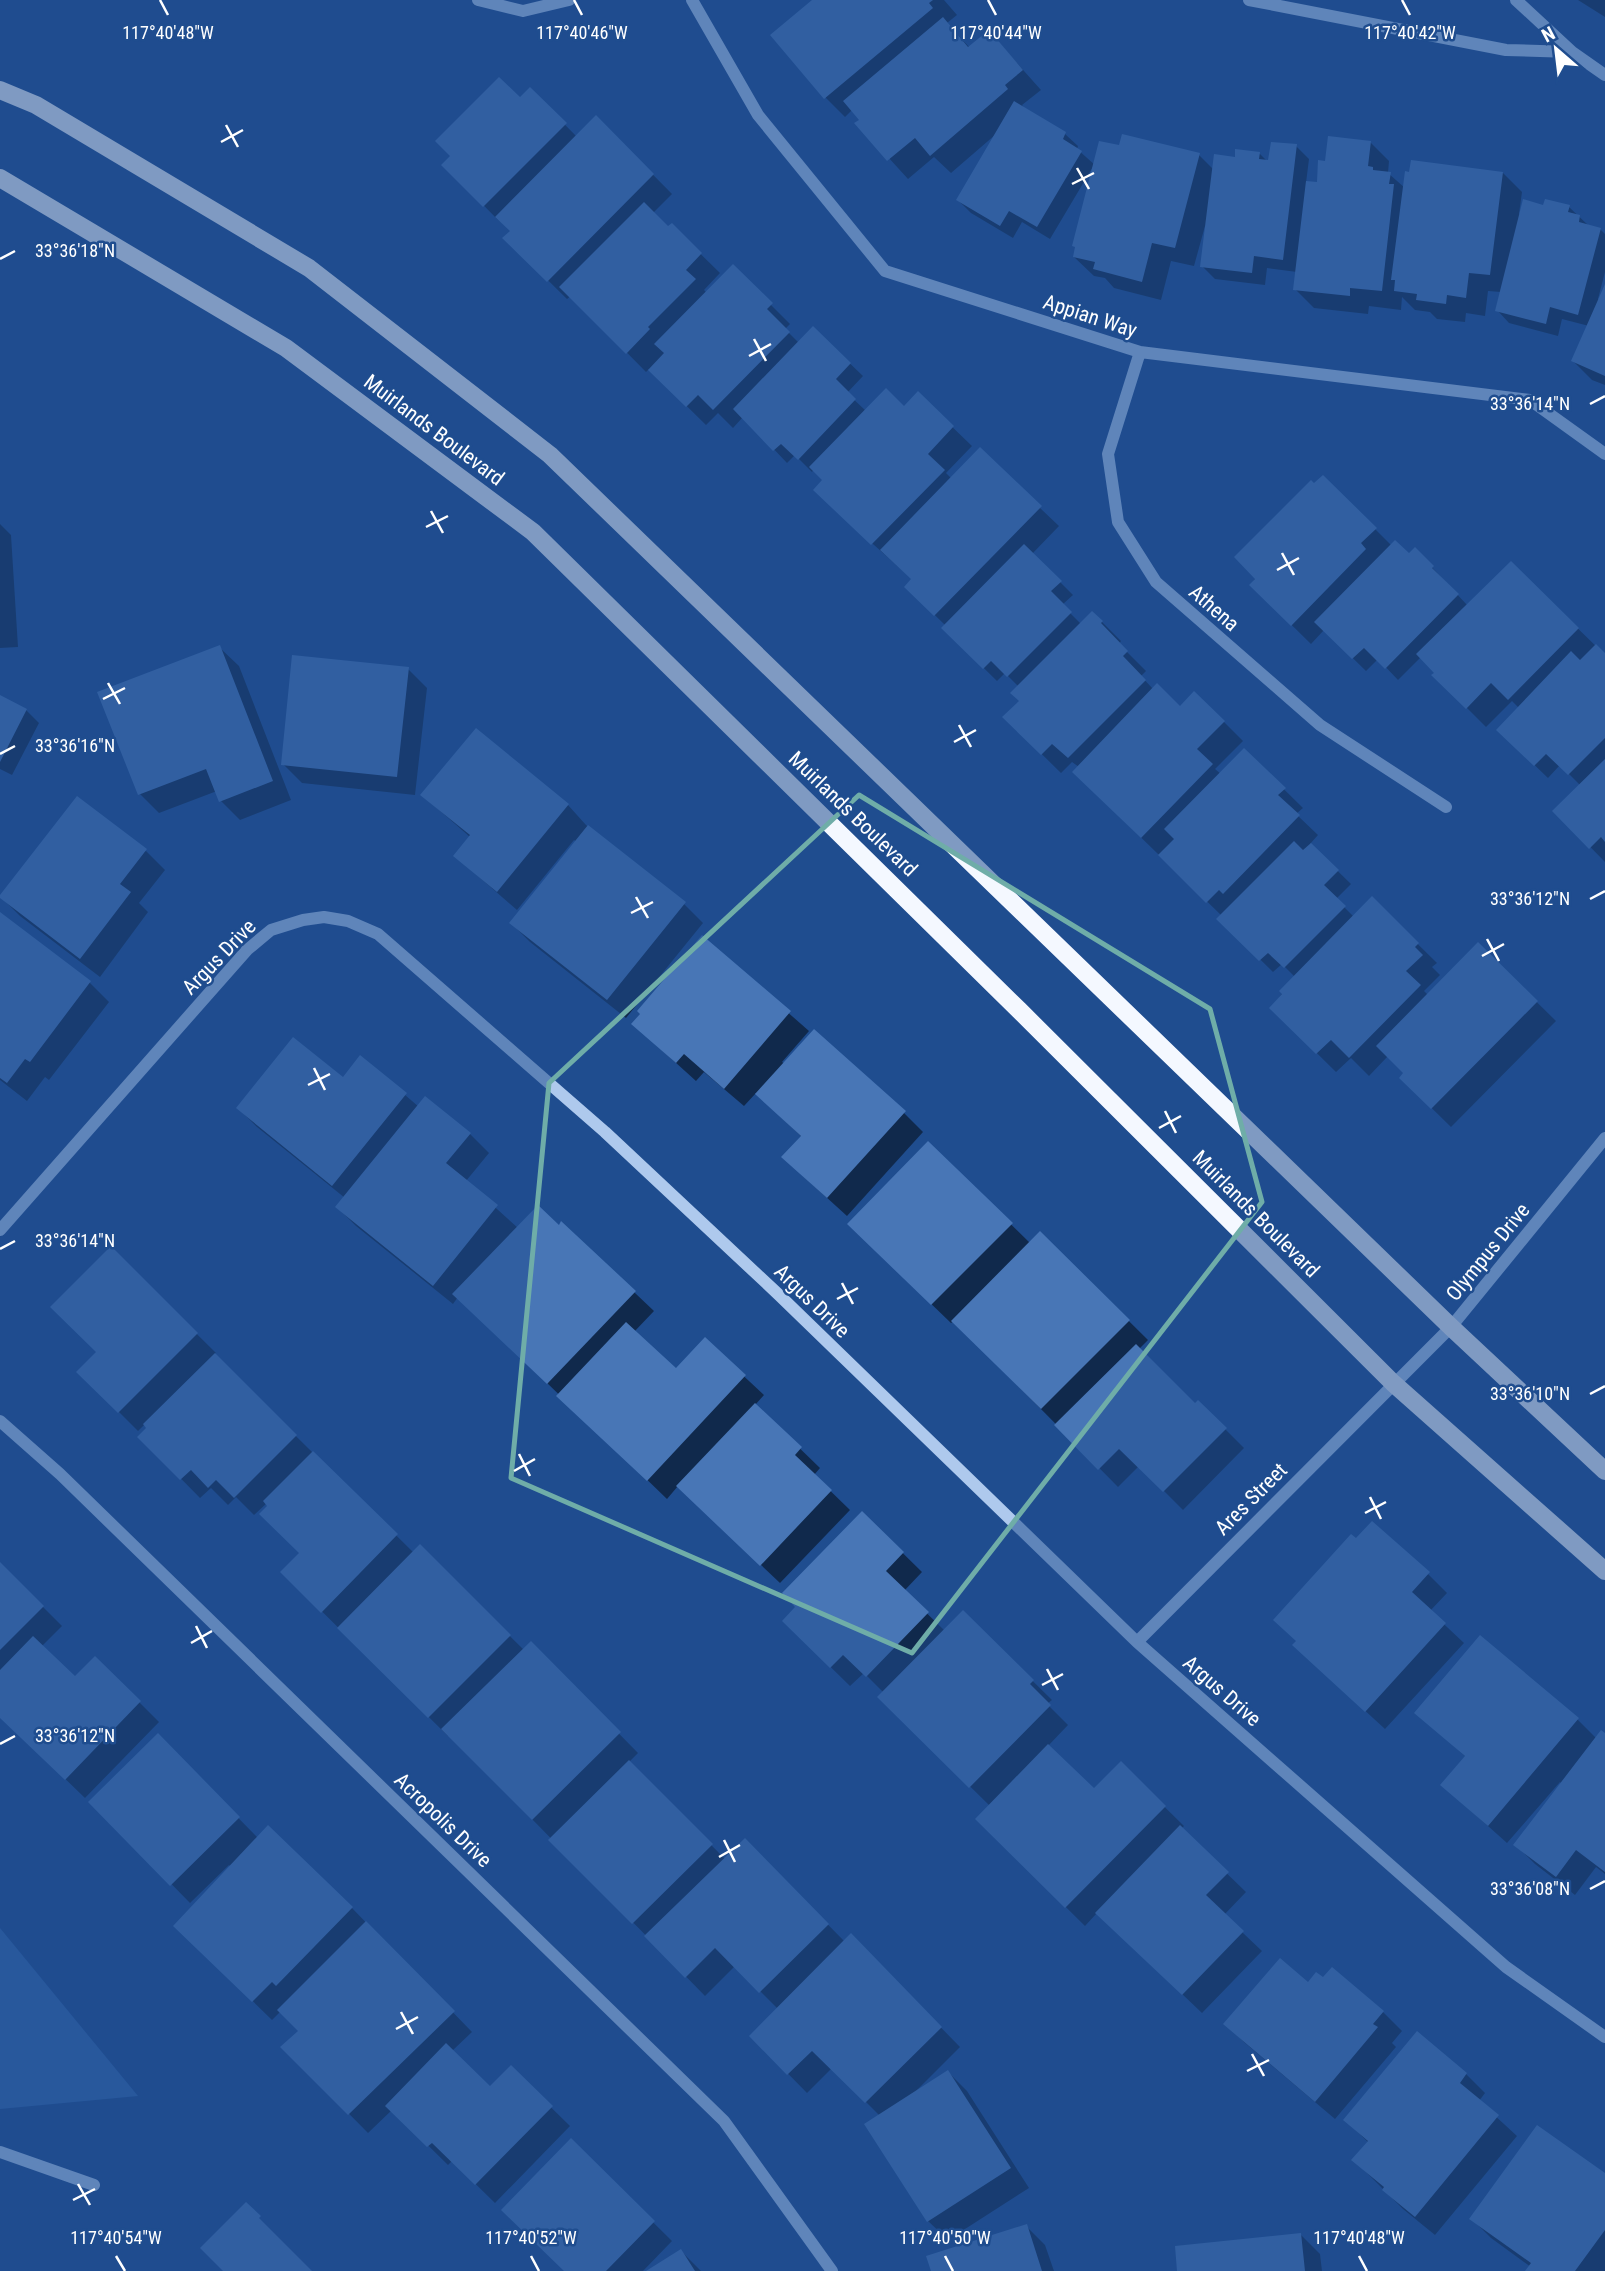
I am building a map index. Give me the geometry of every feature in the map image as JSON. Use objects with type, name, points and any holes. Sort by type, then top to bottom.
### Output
[{"type":"main road","points":[[0,90],[36,105],[309,268],[550,455],[1451,1327],[1605,1471]]},
{"type":"main road","name":"Muirlands Boulevard","points":[[0,178],[286,348],[533,532],[1393,1383],[1605,1571]]},
{"type":"street","points":[[478,0],[523,11],[569,0]]},
{"type":"street","name":"Appian Way","points":[[692,0],[758,116],[885,271],[1140,352],[1530,400],[1605,454]]},
{"type":"street","points":[[1249,0],[1506,50],[1572,52]]},
{"type":"street","points":[[1516,0],[1572,52],[1605,75]]},
{"type":"street","name":"Athena","points":[[1140,352],[1108,454],[1118,522],[1156,582],[1320,725],[1446,807]]},
{"type":"street","name":"Argus Drive","points":[[0,1230],[247,950],[271,930],[324,917],[348,920],[377,934],[605,1132],[778,1294],[1137,1642],[1506,1967],[1605,2037]]},
{"type":"street","name":"Olympus Drive","points":[[1393,1383],[1451,1327],[1605,1138]]},
{"type":"street","name":"Ares Street","points":[[1137,1642],[1393,1383]]},
{"type":"street","name":"Acropolis Drive","points":[[0,1421],[60,1474],[724,2121],[832,2271]]},
{"type":"street","points":[[0,2152],[94,2185]]},
{"type":"highlighted area","points":[[859,795],[1210,1009],[1262,1202],[912,1653],[511,1478],[549,1083]]},
{"type":"shaded area","points":[[0,1928],[138,2096],[0,2109]]},
{"type":"building","points":[[812,0],[933,0],[929,3],[933,8],[824,99],[770,35]]},
{"type":"building","points":[[943,17],[968,47],[989,30],[1023,70],[1005,85],[1008,89],[930,156],[915,138],[887,161],[854,123],[859,120],[843,101]]},
{"type":"building","points":[[499,77],[520,97],[530,87],[567,123],[483,207],[441,165],[450,156],[435,141]]},
{"type":"building","points":[[1014,101],[1066,132],[1063,139],[1082,151],[1037,227],[1009,211],[1000,226],[956,200]]},
{"type":"building","points":[[596,115],[654,174],[547,282],[502,238],[510,231],[495,217]]},
{"type":"building","points":[[1122,134],[1200,153],[1175,248],[1152,243],[1142,282],[1093,269],[1095,262],[1073,257],[1075,247],[1072,246],[1099,141],[1119,145]]},
{"type":"building","points":[[1328,136],[1371,141],[1368,166],[1373,167],[1373,170],[1391,172],[1389,184],[1394,184],[1382,291],[1350,288],[1350,296],[1293,290],[1306,181],[1317,182],[1318,160],[1325,161]]},
{"type":"building","points":[[1271,142],[1297,144],[1283,260],[1254,256],[1252,273],[1200,267],[1214,154],[1235,157],[1235,149],[1260,152],[1259,159],[1268,160]]},
{"type":"building","points":[[1411,160],[1503,172],[1490,275],[1469,273],[1466,298],[1447,295],[1446,304],[1416,300],[1417,294],[1394,291],[1395,280],[1391,280],[1405,171],[1409,172]]},
{"type":"building","points":[[1523,199],[1543,205],[1545,199],[1570,205],[1568,212],[1580,215],[1579,222],[1601,228],[1578,315],[1550,307],[1546,324],[1495,311]]},
{"type":"building","points":[[644,202],[668,226],[672,223],[702,253],[686,270],[696,279],[648,327],[650,329],[626,354],[559,287]]},
{"type":"building","points":[[733,264],[773,303],[767,309],[790,332],[713,410],[698,395],[686,407],[648,370],[664,353],[654,344]]},
{"type":"building","points":[[1605,284],[1605,376],[1571,361]]},
{"type":"building","points":[[813,326],[851,363],[836,379],[856,399],[798,460],[781,444],[773,451],[733,409]]},
{"type":"building","points":[[886,388],[904,406],[918,391],[954,426],[928,454],[945,470],[871,545],[813,490],[822,480],[809,467]]},
{"type":"building","points":[[980,447],[1042,506],[934,616],[904,587],[911,579],[880,550]]},
{"type":"building","points":[[1323,475],[1377,528],[1361,543],[1366,549],[1291,626],[1249,585],[1255,579],[1234,557],[1311,480],[1314,483]]},
{"type":"building","points":[[1395,540],[1409,553],[1415,547],[1459,594],[1385,669],[1364,648],[1352,659],[1314,622]]},
{"type":"building","points":[[1024,544],[1062,581],[1051,591],[1072,612],[1007,677],[991,661],[983,669],[941,628]]},
{"type":"building","points":[[1511,561],[1579,628],[1508,700],[1491,683],[1466,709],[1431,675],[1434,673],[1416,654]]},
{"type":"building","points":[[1092,611],[1128,651],[1123,656],[1146,680],[1068,758],[1052,744],[1041,755],[1002,717],[1019,701],[1010,693]]},
{"type":"building","points":[[1596,644],[1605,653],[1605,738],[1568,775],[1546,754],[1534,766],[1496,730],[1571,651],[1580,660]]},
{"type":"building","points":[[220,645],[273,781],[219,802],[206,769],[138,795],[97,692]]},
{"type":"building","points":[[292,655],[409,667],[397,777],[281,765]]},
{"type":"building","points":[[1157,683],[1180,706],[1194,691],[1225,721],[1197,749],[1213,764],[1141,838],[1072,772]]},
{"type":"building","points":[[0,695],[27,709],[0,762]]},
{"type":"building","points":[[476,728],[569,804],[497,892],[453,856],[470,835],[420,795]]},
{"type":"building","points":[[1244,748],[1286,788],[1278,795],[1300,815],[1223,894],[1219,890],[1206,903],[1158,855],[1174,839],[1164,829]]},
{"type":"building","points":[[1605,759],[1605,842],[1601,837],[1589,849],[1552,811]]},
{"type":"building","points":[[77,796],[147,849],[120,884],[131,892],[80,959],[0,898]]},
{"type":"building","points":[[588,825],[686,902],[607,1000],[509,923]]},
{"type":"building","points":[[1294,841],[1303,850],[1311,843],[1339,870],[1324,885],[1346,906],[1284,968],[1268,953],[1259,961],[1216,919]]},
{"type":"building","points":[[1372,896],[1419,943],[1415,947],[1423,955],[1406,971],[1421,985],[1349,1058],[1331,1040],[1316,1054],[1269,1008],[1282,994],[1279,991]]},
{"type":"building","points":[[0,912],[91,981],[30,1062],[25,1059],[7,1083],[0,1078]]},
{"type":"building","points":[[702,935],[791,1011],[724,1089],[684,1054],[676,1063],[631,1024],[640,1014],[637,1011]]},
{"type":"building","points":[[1478,942],[1538,1001],[1431,1109],[1399,1078],[1403,1073],[1376,1046]]},
{"type":"building","points":[[814,1029],[906,1111],[827,1198],[781,1157],[801,1136],[755,1094]]},
{"type":"building","points":[[293,1037],[343,1077],[360,1055],[407,1093],[332,1186],[236,1108]]},
{"type":"building","points":[[425,1096],[471,1133],[446,1163],[498,1205],[433,1286],[335,1207]]},
{"type":"building","points":[[928,1141],[1013,1223],[931,1305],[847,1224]]},
{"type":"building","points":[[538,1205],[559,1225],[561,1221],[636,1291],[547,1384],[452,1294]]},
{"type":"building","points":[[1040,1231],[1130,1320],[1041,1409],[951,1321]]},
{"type":"building","points":[[111,1246],[198,1333],[118,1413],[76,1372],[96,1352],[50,1307]]},
{"type":"building","points":[[626,1322],[676,1368],[705,1337],[746,1375],[647,1481],[556,1396]]},
{"type":"building","points":[[1136,1344],[1195,1403],[1198,1400],[1227,1428],[1163,1492],[1119,1449],[1098,1470],[1054,1425]]},
{"type":"building","points":[[215,1353],[297,1435],[234,1498],[216,1480],[208,1488],[191,1470],[180,1480],[137,1437],[146,1428],[143,1424]]},
{"type":"building","points":[[755,1403],[802,1447],[795,1455],[832,1490],[760,1566],[676,1486]]},
{"type":"building","points":[[313,1451],[398,1534],[321,1613],[280,1572],[299,1553],[259,1514],[267,1506],[263,1501]]},
{"type":"building","points":[[862,1511],[904,1552],[886,1571],[929,1612],[866,1677],[843,1655],[830,1668],[782,1621],[795,1607],[782,1593]]},
{"type":"building","points":[[1372,1521],[1430,1572],[1412,1592],[1446,1623],[1365,1712],[1292,1645],[1296,1641],[1273,1620],[1351,1534],[1356,1538]]},
{"type":"building","points":[[420,1544],[511,1635],[428,1718],[337,1628]]},
{"type":"building","points":[[0,1562],[44,1606],[0,1650]]},
{"type":"building","points":[[963,1610],[1034,1680],[1030,1684],[1051,1705],[969,1788],[877,1697]]},
{"type":"building","points":[[1480,1635],[1579,1718],[1488,1826],[1440,1785],[1465,1756],[1414,1713]]},
{"type":"building","points":[[33,1636],[75,1676],[95,1656],[141,1701],[65,1780],[0,1718],[0,1670]]},
{"type":"building","points":[[531,1641],[621,1732],[532,1820],[441,1729]]},
{"type":"building","points":[[1601,1730],[1605,1733],[1605,1872],[1576,1850],[1556,1877],[1513,1845]]},
{"type":"building","points":[[158,1733],[240,1817],[170,1886],[88,1802]]},
{"type":"building","points":[[1048,1744],[1094,1788],[1121,1761],[1166,1806],[1065,1908],[975,1819]]},
{"type":"building","points":[[629,1760],[713,1844],[632,1924],[548,1840]]},
{"type":"building","points":[[268,1825],[353,1907],[276,1986],[272,1982],[252,2002],[173,1926]]},
{"type":"building","points":[[1180,1825],[1229,1872],[1206,1895],[1244,1931],[1182,1995],[1095,1913]]},
{"type":"building","points":[[745,1838],[829,1924],[759,1993],[715,1948],[685,1978],[644,1936]]},
{"type":"building","points":[[366,1921],[455,2011],[348,2115],[280,2047],[298,2031],[277,2010]]},
{"type":"building","points":[[851,1933],[942,2027],[865,2103],[812,2051],[787,2075],[749,2036]]},
{"type":"building","points":[[1280,1958],[1308,1982],[1316,1972],[1323,1977],[1332,1967],[1384,2011],[1373,2024],[1378,2027],[1315,2102],[1223,2024]]},
{"type":"building","points":[[1417,2031],[1467,2073],[1460,2083],[1499,2115],[1415,2217],[1351,2160],[1368,2141],[1343,2120]]},
{"type":"building","points":[[446,2043],[490,2086],[511,2065],[553,2106],[475,2185],[432,2143],[427,2147],[385,2106]]},
{"type":"building","points":[[948,2070],[1011,2168],[927,2222],[864,2124]]},
{"type":"building","points":[[1537,2125],[1605,2173],[1605,2230],[1575,2271],[1525,2271],[1531,2263],[1469,2219]]},
{"type":"building","points":[[571,2138],[655,2221],[606,2271],[564,2271],[501,2210]]},
{"type":"building","points":[[246,2202],[312,2271],[223,2271],[200,2248]]},
{"type":"building","points":[[1027,2224],[1042,2271],[931,2271],[926,2256]]},
{"type":"building","points":[[1301,2233],[1305,2271],[1177,2271],[1175,2246]]},
{"type":"building","points":[[681,2249],[695,2271],[646,2271]]}]
